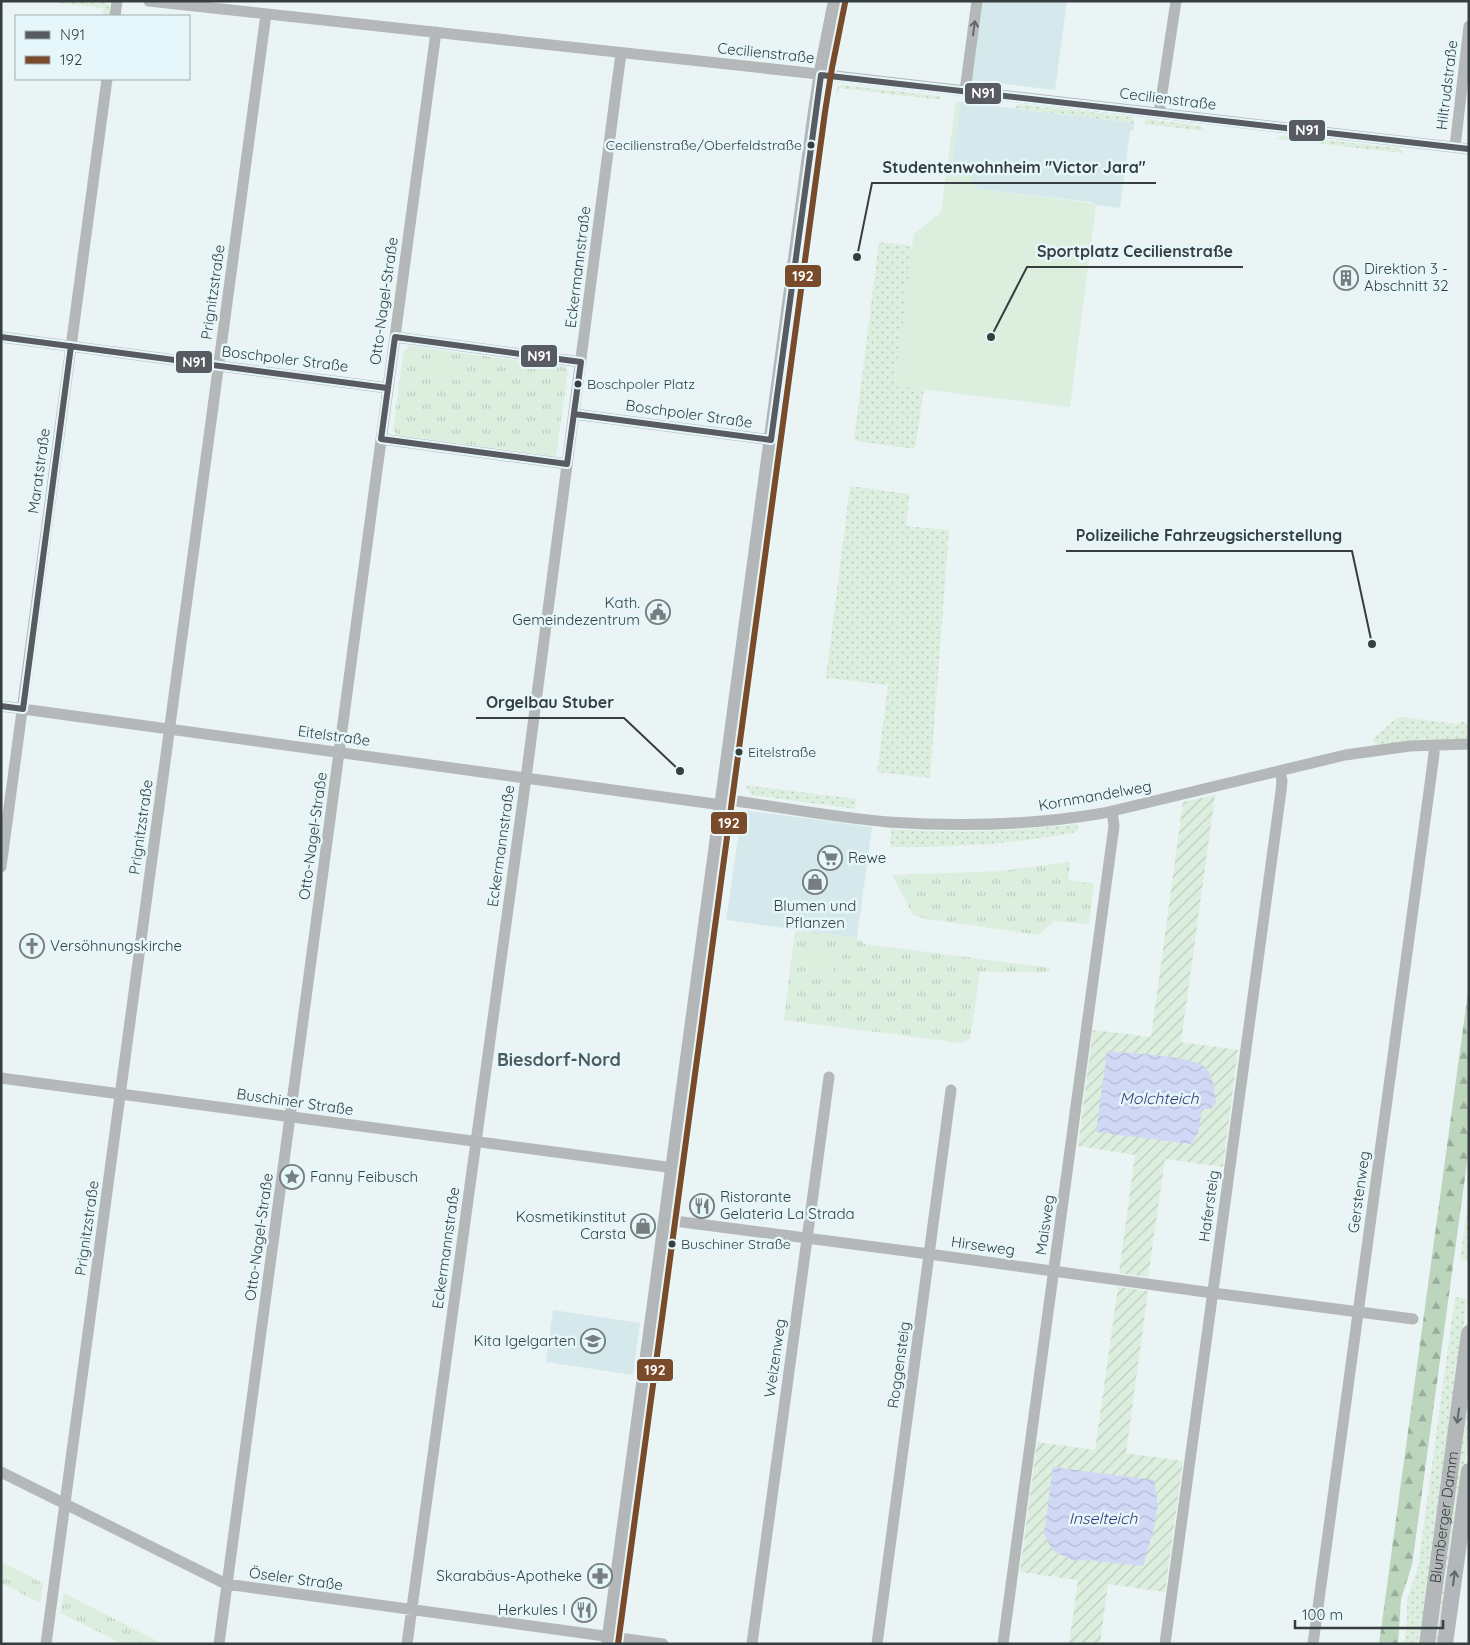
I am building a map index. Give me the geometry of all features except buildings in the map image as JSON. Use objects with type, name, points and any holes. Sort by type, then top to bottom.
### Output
[{"type":"street","points":[[115,15],[117,1]]},
{"type":"street","name":"Cecilienstraße","points":[[149,1],[1469,149]]},
{"type":"street","points":[[610,1640],[821,75],[836,1]]},
{"type":"street","points":[[965,91],[977,1]]},
{"type":"street","points":[[1159,113],[1176,1]]},
{"type":"street","name":"Prignitzstraße","points":[[46,1644],[266,14]]},
{"type":"street","name":"Hiltrudstraße","points":[[1455,147],[1469,26]]},
{"type":"street","name":"Otto-Nagel-Straße","points":[[219,1644],[436,32]]},
{"type":"street","name":"Eckermannstraße","points":[[407,1644],[526,778],[621,53]]},
{"type":"street","name":"Maratstraße","points":[[1,867],[107,80]]},
{"type":"street","name":"Boschpoler Straße","points":[[1,337],[387,388]]},
{"type":"street","points":[[395,338],[581,362]]},
{"type":"street","name":"Boschpoler Straße","points":[[574,414],[771,440]]},
{"type":"street","points":[[381,439],[567,464]]},
{"type":"street","name":"Eitelstraße","points":[[1,706],[526,778],[722,802]]},
{"type":"street","name":"Kornmandelweg","points":[[722,802],[888,822],[945,824],[1024,822],[1081,817],[1112,811],[1354,754],[1410,746],[1469,744]]},
{"type":"street","name":"Gerstenweg","points":[[1313,1644],[1434,745]]},
{"type":"street","name":"Hafersteig","points":[[1165,1644],[1281,791],[1282,781],[1280,772]]},
{"type":"street","name":"Maisweg","points":[[1003,1644],[1114,826],[1112,811]]},
{"type":"street","name":"Weizenweg","points":[[752,1644],[829,1077]]},
{"type":"street","name":"Buschiner Straße","points":[[1,1078],[674,1168]]},
{"type":"street","name":"Roggensteig","points":[[877,1644],[951,1090]]},
{"type":"street","name":"Hirseweg","points":[[667,1220],[1414,1319]]},
{"type":"street","name":"Blumberger Damm","points":[[1427,1644],[1469,1333]]},
{"type":"street","name":"Blumberger Damm","points":[[1444,1644],[1469,1471]]},
{"type":"street","name":"Öseler Straße","points":[[1,1472],[226,1584],[610,1640],[663,1644]]},
{"type":"shaded area","points":[[980,1],[1067,1],[1055,90],[971,80]]},
{"type":"shaded area","points":[[960,102],[1134,123],[1133,131],[1130,131],[1120,208],[1096,205],[1091,202],[977,189],[952,164]]},
{"type":"shaded area","points":[[742,810],[872,827],[857,938],[726,920]]},
{"type":"shaded area","name":"Kita Igelgarten","points":[[553,1310],[640,1323],[633,1375],[546,1362]]},
{"type":"green space","points":[[42,1],[106,1],[110,6],[110,15],[103,15],[104,8]]},
{"type":"green space","points":[[842,85],[940,96],[941,100],[839,88],[836,97],[837,88]]},
{"type":"green space","points":[[956,101],[960,102],[952,163],[972,172],[971,183],[977,189],[1096,205],[1070,407],[895,386],[914,234],[941,212]]},
{"type":"green space","points":[[1018,104],[1133,117],[1134,123],[1014,108]]},
{"type":"green space","points":[[1146,119],[1201,126],[1206,131],[1144,124]]},
{"type":"green space","points":[[1283,135],[1398,148],[1402,153],[1277,139]]},
{"type":"green space","points":[[879,242],[913,246],[895,385],[924,389],[915,449],[854,441]]},
{"type":"green space","name":"Boschpoler Platz","points":[[409,346],[566,367],[568,370],[556,455],[397,435],[393,430],[404,351]]},
{"type":"green space","points":[[419,363],[462,368],[460,381],[417,377]]},
{"type":"green space","points":[[850,486],[909,494],[906,526],[949,530],[930,778],[877,772],[888,685],[826,678]]},
{"type":"green space","points":[[1400,717],[1456,724],[1463,722],[1469,725],[1469,741],[1375,746],[1373,739]]},
{"type":"green space","points":[[745,785],[856,799],[855,809],[752,795]]},
{"type":"green space","points":[[1215,795],[1181,1042],[1238,1050],[1223,1167],[1165,1159],[1148,1277],[1119,1273],[1135,1155],[1078,1146],[1093,1030],[1151,1037],[1183,802]]},
{"type":"green space","points":[[1078,824],[1077,832],[1030,840],[961,846],[890,847],[891,829],[985,831]]},
{"type":"green space","points":[[1070,862],[1068,880],[1094,884],[1089,924],[1054,921],[1039,935],[926,919],[913,915],[892,875],[1001,871]]},
{"type":"green space","points":[[795,930],[857,938],[865,944],[1050,968],[1050,972],[980,972],[970,1039],[961,1043],[784,1020]]},
{"type":"green space","points":[[803,947],[836,951],[833,972],[800,967]]},
{"type":"green space","points":[[1469,985],[1469,1148],[1412,1565],[1401,1599],[1398,1644],[1379,1644]]},
{"type":"green space","points":[[1469,1194],[1469,1261],[1460,1260]]},
{"type":"green space","points":[[1118,1287],[1148,1291],[1126,1453],[1183,1461],[1165,1592],[1108,1584],[1100,1644],[1069,1644],[1078,1580],[1020,1572],[1037,1442],[1095,1450]]},
{"type":"green space","points":[[1455,1297],[1467,1299],[1427,1600],[1417,1644],[1404,1644],[1407,1624],[1407,1600],[1418,1567]]},
{"type":"green space","points":[[1469,1373],[1469,1431],[1440,1644],[1433,1644]]},
{"type":"green space","points":[[1,1562],[43,1583],[40,1603],[1,1583]]},
{"type":"green space","points":[[64,1593],[163,1644],[123,1644],[61,1613]]},
{"type":"water","name":"Molchteich","points":[[1107,1051],[1175,1058],[1200,1064],[1206,1068],[1212,1080],[1216,1102],[1211,1109],[1202,1109],[1198,1133],[1191,1144],[1096,1132]]},
{"type":"water","name":"Inselteich","points":[[1053,1467],[1154,1480],[1158,1505],[1154,1528],[1143,1566],[1084,1560],[1074,1561],[1053,1551],[1044,1534]]},
{"type":"transit line","name":"192","points":[[618,1644],[825,112],[845,3]]},
{"type":"transit line","name":"N91","points":[[821,75],[1469,149]]},
{"type":"transit line","name":"N91","points":[[771,440],[821,75]]},
{"type":"transit line","name":"N91","points":[[1,337],[387,388]]},
{"type":"transit line","name":"N91","points":[[395,337],[581,362],[567,464],[381,439],[395,337]]},
{"type":"transit line","name":"N91","points":[[1,706],[23,709],[71,346]]},
{"type":"transit line","name":"N91","points":[[574,414],[771,440]]},
{"type":"place","name":"Cecilienstraße/Oberfeldstraße","points":[[811,145]]},
{"type":"place","name":"Studentenwohnheim \"Victor Jara\"","points":[[857,257]]},
{"type":"place","name":"Direktion 3 - Abschnitt 32","points":[[1346,278]]},
{"type":"place","name":"Sportplatz Cecilienstraße","points":[[991,337]]},
{"type":"place","name":"Boschpoler Platz","points":[[578,384]]},
{"type":"place","name":"Kath. Gemeindezentrum","points":[[658,612]]},
{"type":"place","name":"Polizeiliche Fahrzeugsicherstellung","points":[[1372,644]]},
{"type":"place","name":"Eitelstraße","points":[[739,752]]},
{"type":"place","name":"Orgelbau Stuber","points":[[680,771]]},
{"type":"place","name":"Rewe","points":[[830,858]]},
{"type":"place","name":"Blumen und Pflanzen","points":[[815,882]]},
{"type":"place","name":"Versöhnungskirche","points":[[32,946]]},
{"type":"place","name":"Fanny Feibusch","points":[[292,1177]]},
{"type":"place","name":"Ristorante Gelateria La Strada","points":[[702,1206]]},
{"type":"place","name":"Kosmetikinstitut Carsta","points":[[643,1226]]},
{"type":"place","name":"Buschiner Straße","points":[[672,1244]]},
{"type":"place","name":"Kita Igelgarten","points":[[593,1341]]},
{"type":"place","name":"Skarabäus-Apotheke","points":[[600,1576]]},
{"type":"place","name":"Herkules I","points":[[584,1610]]},
{"type":"district","name":"Biesdorf-Nord","points":[[559,1060]]}]
